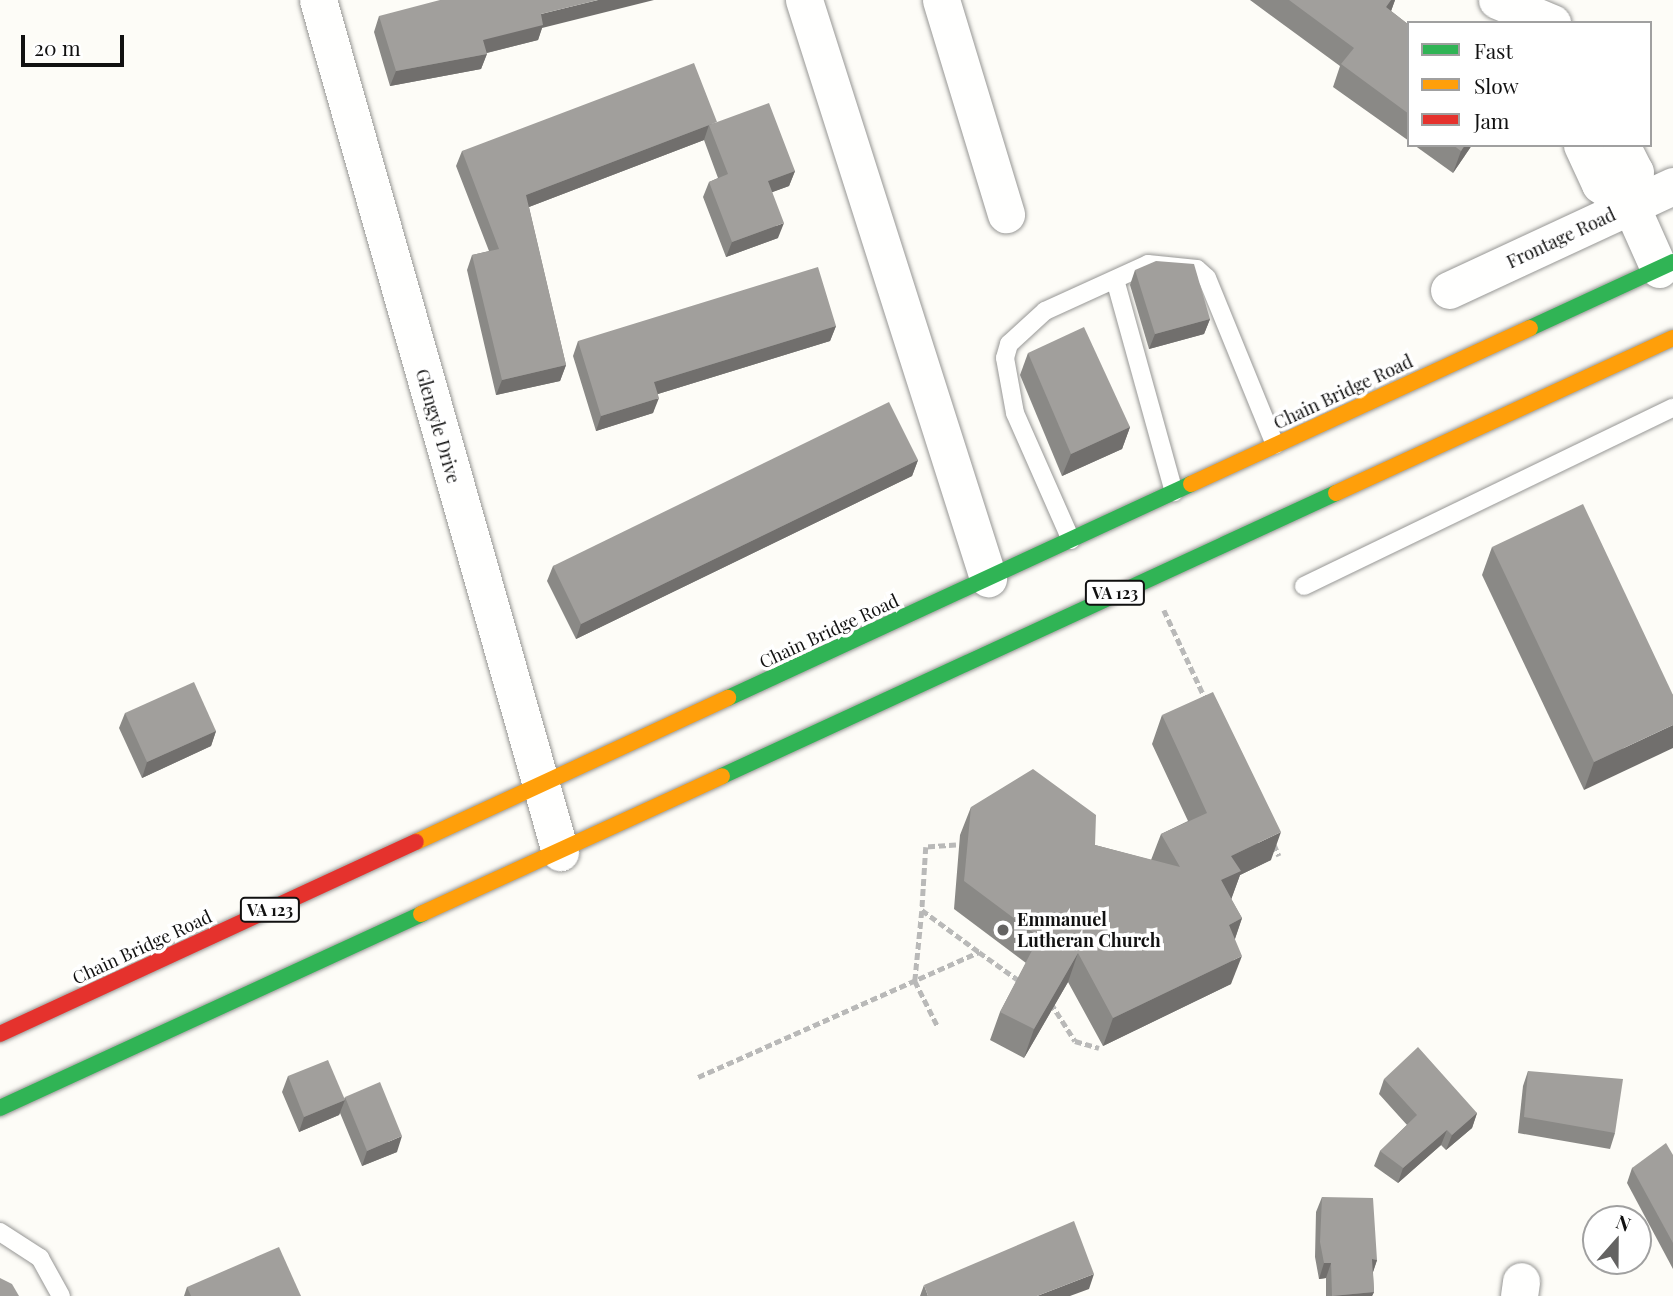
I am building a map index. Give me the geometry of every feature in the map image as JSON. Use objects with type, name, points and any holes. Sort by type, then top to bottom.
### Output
[{"type":"main road","name":"Chain Bridge Road","points":[[0,1034],[1666,265]]},
{"type":"main road","name":"VA 123","points":[[0,1108],[1673,338]]},
{"type":"street","name":"Glengyle Drive","points":[[318,0],[539,786],[560,852]]},
{"type":"street","points":[[804,0],[988,578]]},
{"type":"street","points":[[940,0],[1006,214]]},
{"type":"street","points":[[1497,0],[1523,16],[1554,17]]},
{"type":"street","points":[[1583,147],[1600,184],[1631,206],[1666,265]]},
{"type":"street","points":[[1622,147],[1635,172],[1631,206]]},
{"type":"street","name":"Frontage Road","points":[[1449,290],[1673,187]]},
{"type":"lane","points":[[1071,540],[1015,413],[1004,358],[1009,344],[1045,312],[1116,283],[1148,264],[1186,264],[1207,278],[1275,445]]},
{"type":"lane","points":[[1116,283],[1174,492]]},
{"type":"lane","points":[[1304,586],[1673,408]]},
{"type":"lane","points":[[0,1232],[40,1258],[61,1296]]},
{"type":"path","points":[[1160,603],[1211,712]]},
{"type":"path","points":[[1268,832],[1279,856]]},
{"type":"path","points":[[938,1027],[915,981],[926,847],[956,845]]},
{"type":"path","points":[[922,911],[1025,984]]},
{"type":"path","points":[[698,1077],[979,952]]},
{"type":"path","points":[[1048,1000],[1059,1009],[1075,1041],[1099,1048]]},
{"type":"building","points":[[440,0],[598,0],[541,14],[543,25],[483,40],[487,54],[396,71],[379,16]]},
{"type":"building","points":[[1289,0],[1391,0],[1386,7],[1407,23],[1407,113],[1341,64],[1354,48]]},
{"type":"building","points":[[694,63],[717,122],[526,195],[566,365],[502,380],[472,255],[499,249],[462,151]]},
{"type":"building","points":[[769,103],[795,171],[768,181],[784,223],[732,242],[709,182],[728,174],[709,125]]},
{"type":"building","points":[[1156,261],[1194,264],[1210,319],[1155,334],[1135,270]]},
{"type":"building","points":[[818,267],[836,326],[654,382],[659,398],[601,416],[578,341]]},
{"type":"building","points":[[1084,327],[1130,427],[1071,454],[1028,353]]},
{"type":"building","points":[[889,402],[918,460],[581,624],[553,566]]},
{"type":"building","points":[[1583,504],[1673,695],[1673,725],[1594,762],[1492,547]]},
{"type":"building","points":[[194,682],[216,731],[147,762],[125,713]]},
{"type":"building","points":[[1213,692],[1281,832],[1231,856],[1241,871],[1221,880],[1242,918],[1229,925],[1242,956],[1113,1018],[1078,953],[1034,1029],[1000,1012],[1039,937],[964,881],[971,807],[1033,769],[1096,815],[1095,845],[1180,867],[1161,834],[1207,813],[1162,715]]},
{"type":"building","points":[[1418,1047],[1477,1113],[1452,1135],[1447,1130],[1403,1168],[1380,1151],[1417,1115],[1384,1079]]},
{"type":"building","points":[[328,1060],[345,1100],[304,1117],[288,1076]]},
{"type":"building","points":[[1528,1071],[1623,1079],[1615,1133],[1524,1117]]},
{"type":"building","points":[[380,1082],[402,1136],[367,1151],[345,1097]]},
{"type":"building","points":[[1666,1143],[1673,1155],[1673,1243],[1632,1168]]},
{"type":"building","points":[[1322,1197],[1373,1198],[1377,1260],[1372,1259],[1374,1292],[1332,1296],[1331,1263],[1324,1263],[1320,1242]]},
{"type":"building","points":[[1074,1221],[1094,1274],[1037,1296],[928,1296],[924,1285]]},
{"type":"building","points":[[279,1247],[301,1296],[191,1296],[187,1287]]},
{"type":"building","points":[[0,1278],[12,1284],[19,1296],[0,1296]]},
{"type":"traffic: fast","points":[[1530,328],[1673,262]]},
{"type":"traffic: fast","points":[[728,698],[1191,484]]},
{"type":"traffic: fast","points":[[722,776],[1336,493]]},
{"type":"traffic: fast","points":[[0,1108],[421,914]]},
{"type":"traffic: slow","points":[[1191,484],[1530,328]]},
{"type":"traffic: slow","points":[[1336,493],[1673,338]]},
{"type":"traffic: slow","points":[[416,842],[728,698]]},
{"type":"traffic: slow","points":[[421,914],[722,776]]},
{"type":"traffic: jam","points":[[0,1034],[416,842]]},
{"type":"place","name":"Emmanuel Lutheran Church","points":[[1003,930]]}]
